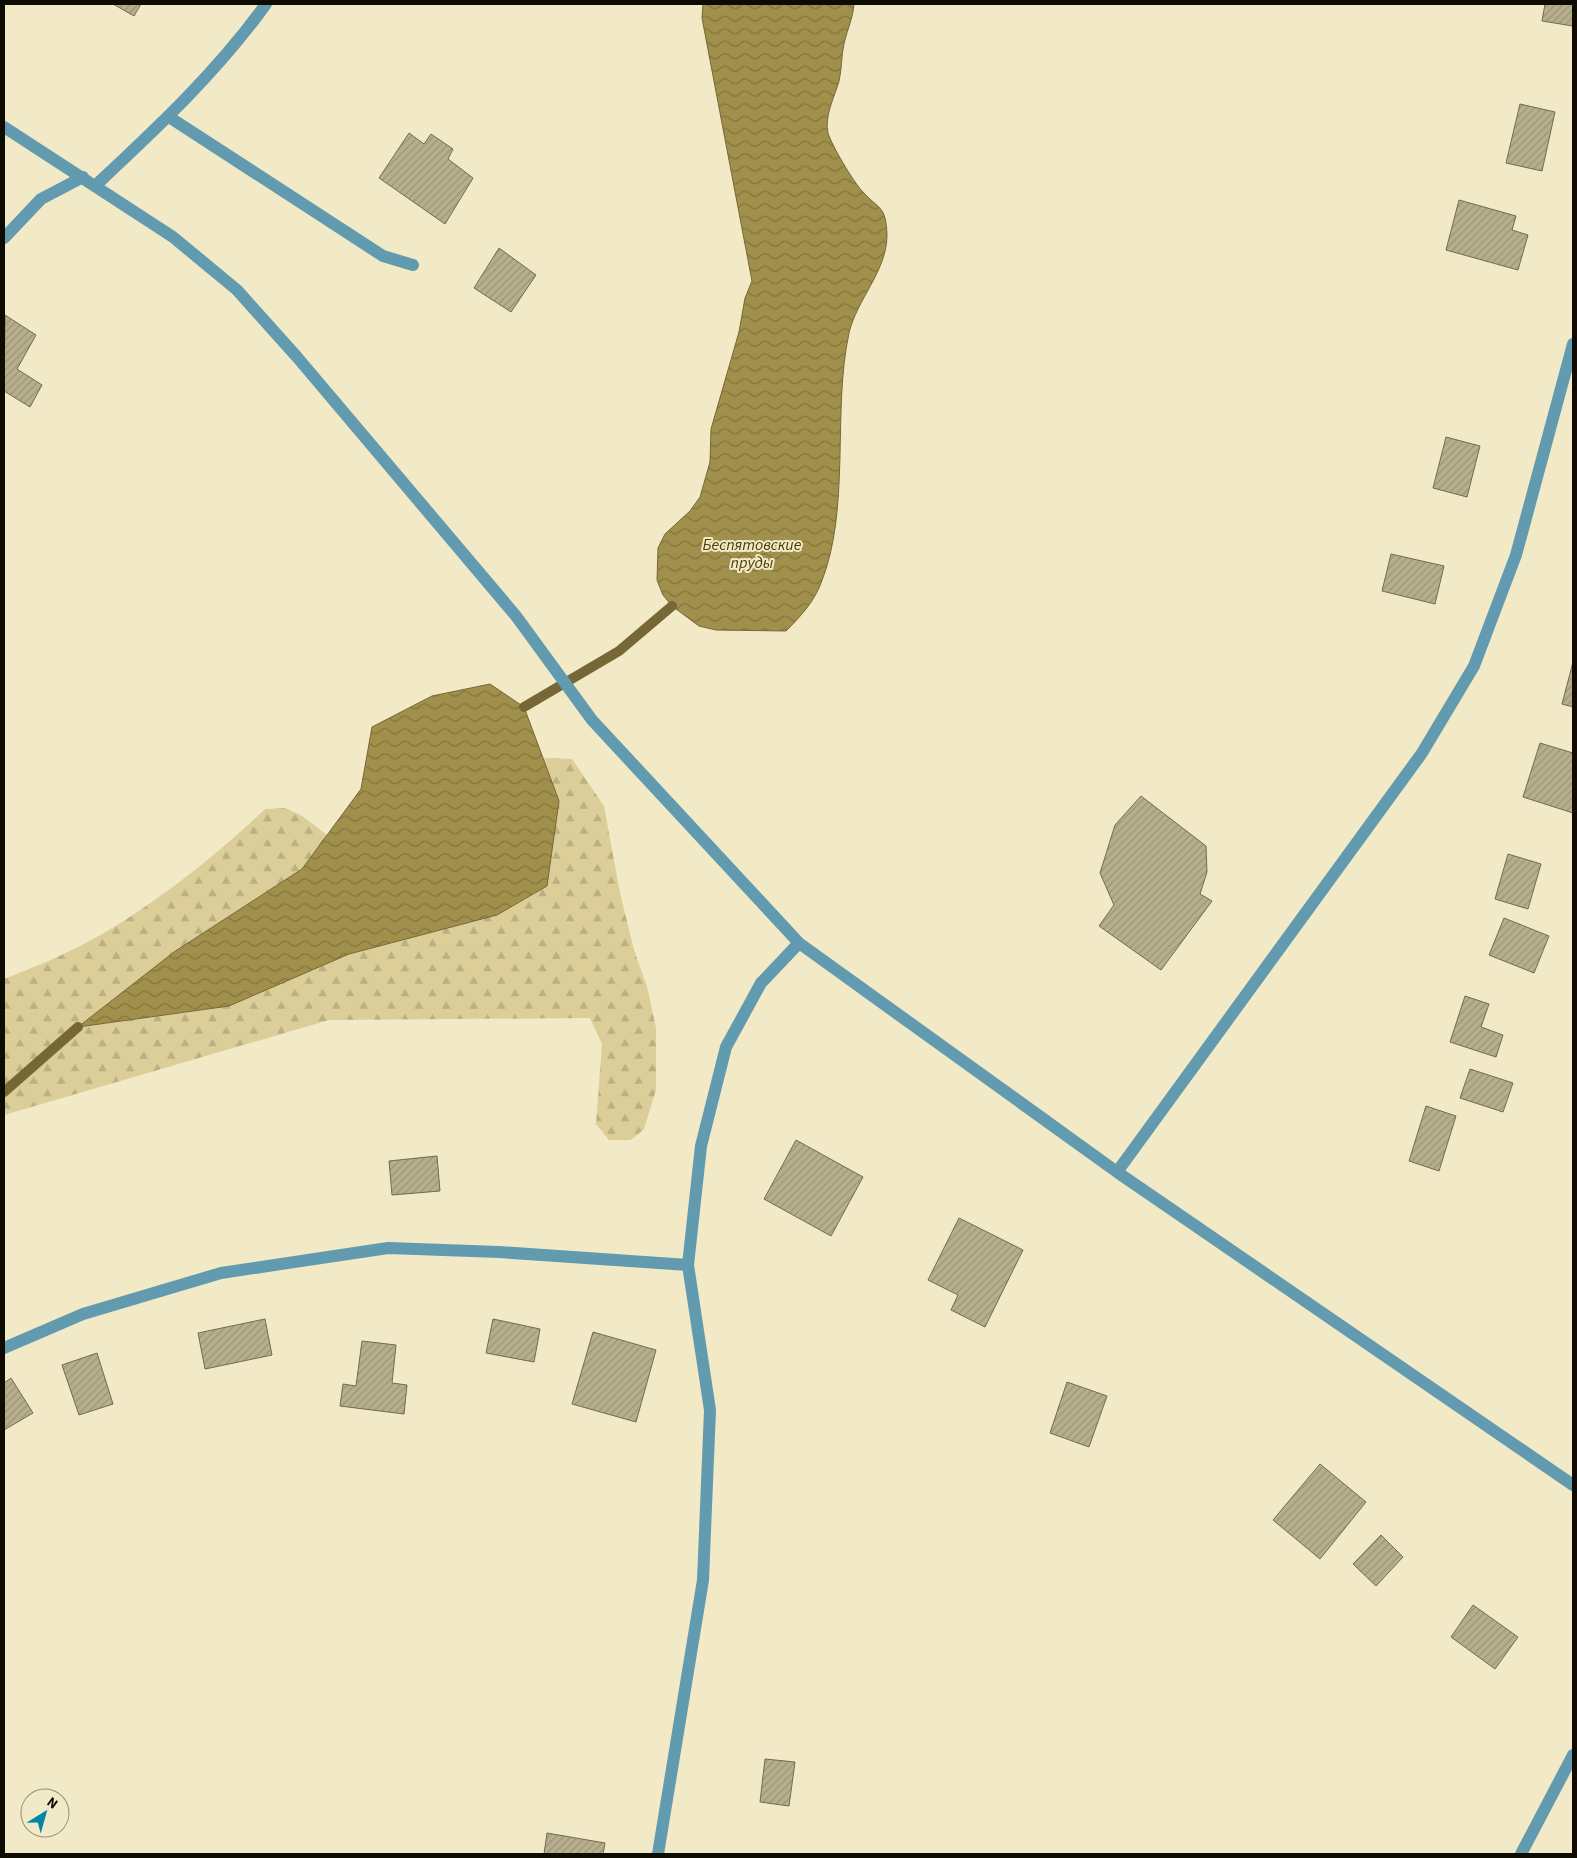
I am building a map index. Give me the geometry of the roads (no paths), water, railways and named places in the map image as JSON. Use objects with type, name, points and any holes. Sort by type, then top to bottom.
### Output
[{"type":"street","points":[[96,185],[169,117],[238,43],[266,4]]},
{"type":"street","points":[[169,117],[383,256],[413,265]]},
{"type":"street","points":[[4,127],[96,185],[173,237],[237,290],[298,356],[516,616],[592,720],[799,943],[1117,1172],[1573,1484]]},
{"type":"street","points":[[4,238],[41,199],[83,177]]},
{"type":"street","points":[[1117,1172],[1422,753],[1474,666],[1516,555],[1573,344]]},
{"type":"street","points":[[658,1854],[703,1580],[710,1410],[688,1265],[701,1146],[726,1047],[761,983],[799,943]]},
{"type":"street","points":[[4,1348],[84,1314],[221,1273],[388,1248],[499,1252],[688,1265]]},
{"type":"street","points":[[1521,1854],[1573,1755]]},
{"type":"water","name":"Беспятовские пруды","points":[[703,4],[854,4],[843,49],[841,72],[827,120],[827,127],[830,139],[853,180],[881,209],[886,225],[886,248],[882,261],[858,308],[849,333],[844,363],[839,492],[836,524],[830,554],[815,597],[786,631],[716,630],[699,626],[672,606],[663,595],[657,580],[658,548],[665,534],[690,511],[700,497],[710,462],[711,429],[739,332],[745,298],[752,281],[702,18]]},
{"type":"water","points":[[490,684],[524,707],[559,801],[547,886],[497,915],[349,954],[229,1006],[78,1027],[174,952],[302,869],[361,789],[372,727],[432,696]]},
{"type":"waterway","points":[[524,707],[619,651],[672,606]]},
{"type":"waterway","points":[[4,1092],[78,1027]]}]
